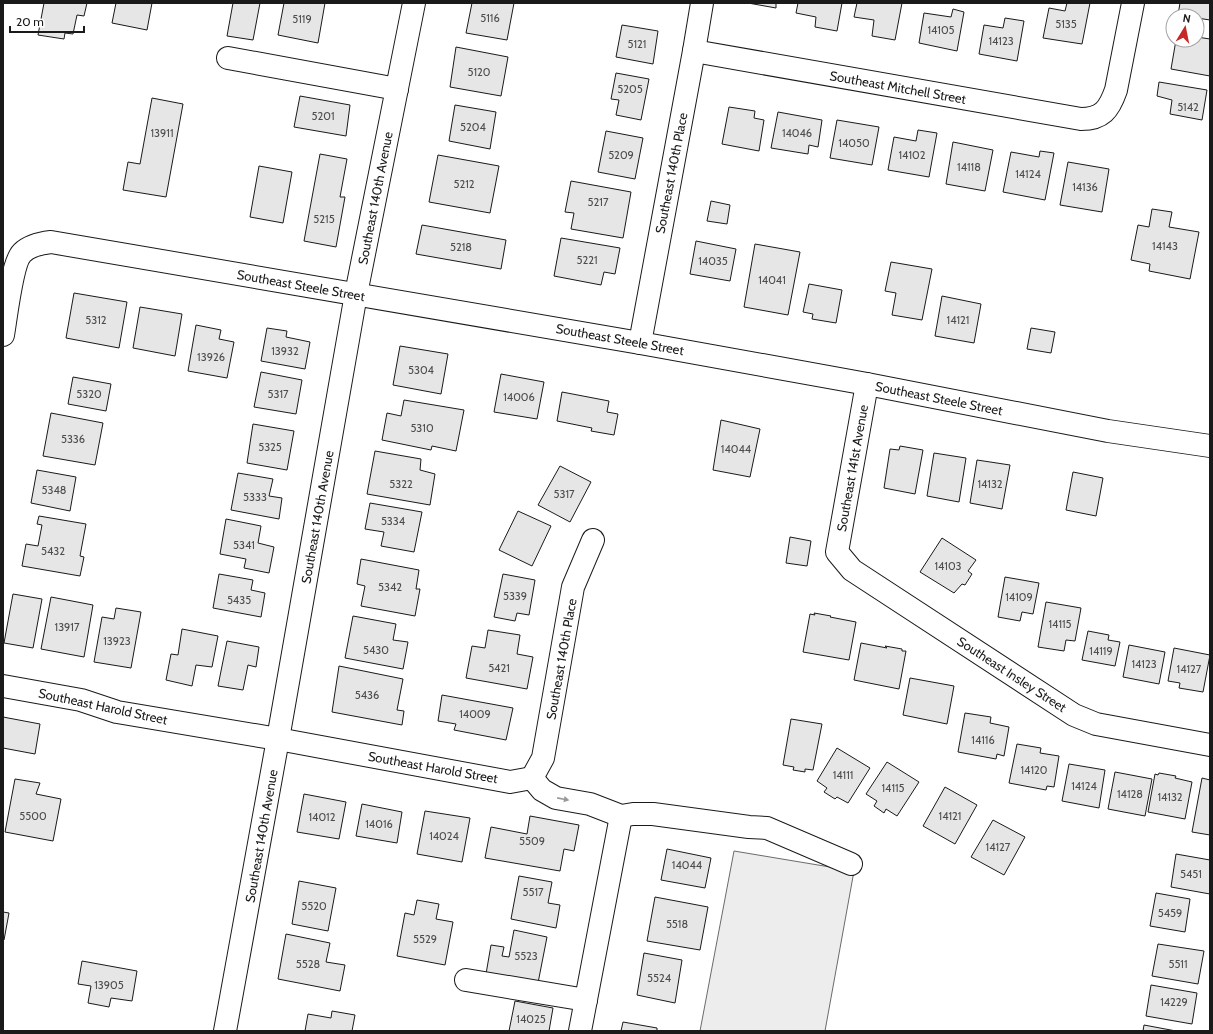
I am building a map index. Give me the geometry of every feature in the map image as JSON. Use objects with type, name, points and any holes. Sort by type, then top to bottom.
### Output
[{"type":"street","name":"Southeast 140th Avenue","points":[[225,1031],[356,294],[414,3]]},
{"type":"street","name":"Southeast 140th Place","points":[[640,342],[702,3]]},
{"type":"street","name":"Southeast Mitchell Street","points":[[694,51],[1080,119],[1094,118],[1101,115],[1110,106],[1116,90],[1133,3]]},
{"type":"street","points":[[228,58],[397,89]]},
{"type":"street","name":"Southeast Steele Street","points":[[18,252],[51,242],[640,342],[1108,431],[1210,446]]},
{"type":"street","points":[[3,335],[18,252]]},
{"type":"street","name":"Southeast 141st Avenue","points":[[837,552],[867,384]]},
{"type":"street","name":"Southeast 140th Place","points":[[532,778],[543,758],[573,587],[593,540]]},
{"type":"street","name":"Southeast Insley Street","points":[[837,552],[852,570],[1074,715],[1096,724],[1210,745]]},
{"type":"street","name":"Southeast Harold Street","points":[[3,686],[81,700],[117,712],[278,739],[510,782],[532,778]]},
{"type":"street","points":[[532,778],[542,790],[556,798],[590,804],[620,816],[633,814],[653,814],[749,827],[767,828],[851,864]]},
{"type":"street","points":[[580,1031],[620,816]]},
{"type":"street","points":[[466,980],[586,1000]]},
{"type":"shaded area","points":[[734,851],[854,871],[825,1031],[700,1031]]},
{"type":"building","points":[[44,3],[87,3],[84,16],[77,15],[73,34],[65,33],[64,39],[38,35]]},
{"type":"building","points":[[116,3],[152,3],[147,30],[112,23]]},
{"type":"building","points":[[233,3],[260,3],[253,40],[227,36]]},
{"type":"building","points":[[284,3],[325,3],[318,43],[278,35]]},
{"type":"building","points":[[472,3],[514,3],[507,40],[466,33]]},
{"type":"building","points":[[748,3],[776,3],[776,8]]},
{"type":"building","points":[[798,3],[842,3],[837,31],[815,27],[816,17],[796,13]]},
{"type":"building","points":[[857,3],[902,3],[895,40],[872,36],[874,20],[854,17]]},
{"type":"building","points":[[1067,3],[1090,3],[1082,44],[1043,38],[1049,8],[1065,11]]},
{"type":"building","points":[[1180,3],[1210,3],[1210,20],[1205,19],[1205,8],[1179,8]]},
{"type":"building","points":[[953,9],[964,12],[957,51],[919,43],[924,13],[951,17]]},
{"type":"building","points":[[1005,18],[1024,21],[1017,61],[979,54],[984,25],[1003,28]]},
{"type":"building","points":[[622,25],[658,31],[653,64],[616,57]]},
{"type":"building","points":[[1205,38],[1210,39],[1210,76],[1171,69],[1175,48],[1205,48]]},
{"type":"building","points":[[456,47],[508,57],[501,96],[450,87]]},
{"type":"building","points":[[616,73],[649,79],[641,120],[616,115],[619,100],[611,99]]},
{"type":"building","points":[[1159,82],[1207,90],[1202,120],[1170,114],[1172,100],[1157,96]]},
{"type":"building","points":[[300,96],[350,105],[346,136],[294,127]]},
{"type":"building","points":[[152,98],[183,104],[166,197],[123,190],[128,162],[140,164]]},
{"type":"building","points":[[455,105],[496,112],[490,149],[449,141]]},
{"type":"building","points":[[729,107],[755,111],[754,118],[764,120],[759,151],[722,144]]},
{"type":"building","points":[[778,112],[822,120],[818,147],[809,145],[808,154],[771,148]]},
{"type":"building","points":[[837,120],[879,127],[872,165],[830,158]]},
{"type":"building","points":[[918,130],[937,133],[929,177],[888,170],[894,137],[916,141]]},
{"type":"building","points":[[606,131],[643,138],[635,179],[598,172]]},
{"type":"building","points":[[953,142],[993,150],[985,191],[946,184]]},
{"type":"building","points":[[1040,151],[1054,153],[1045,200],[1003,192],[1011,152],[1039,157]]},
{"type":"building","points":[[320,154],[347,159],[340,197],[345,197],[336,247],[304,241]]},
{"type":"building","points":[[438,155],[499,166],[490,213],[429,202]]},
{"type":"building","points":[[1068,162],[1109,169],[1102,212],[1060,205]]},
{"type":"building","points":[[259,166],[292,172],[283,223],[250,217]]},
{"type":"building","points":[[571,181],[631,192],[623,238],[571,229],[574,213],[565,212]]},
{"type":"building","points":[[711,201],[730,205],[727,224],[707,221]]},
{"type":"building","points":[[1152,209],[1172,212],[1169,227],[1199,232],[1190,279],[1149,271],[1150,264],[1131,260],[1138,225],[1149,227]]},
{"type":"building","points":[[422,225],[506,240],[501,269],[416,254]]},
{"type":"building","points":[[561,238],[620,248],[615,274],[604,272],[601,285],[554,276]]},
{"type":"building","points":[[696,241],[736,249],[730,281],[690,274]]},
{"type":"building","points":[[755,244],[800,252],[788,315],[744,307]]},
{"type":"building","points":[[891,262],[932,269],[922,320],[892,315],[896,293],[885,291]]},
{"type":"building","points":[[809,284],[842,290],[836,323],[812,319],[813,314],[803,312]]},
{"type":"building","points":[[74,293],[127,302],[119,348],[66,338]]},
{"type":"building","points":[[942,296],[981,304],[974,343],[935,336]]},
{"type":"building","points":[[140,307],[182,314],[175,356],[133,348]]},
{"type":"building","points":[[196,325],[221,330],[219,339],[234,342],[227,378],[188,371]]},
{"type":"building","points":[[267,328],[287,331],[286,337],[310,342],[305,369],[261,361]]},
{"type":"building","points":[[1031,328],[1055,332],[1051,353],[1027,349]]},
{"type":"building","points":[[400,346],[448,354],[441,394],[393,385]]},
{"type":"building","points":[[261,372],[302,380],[296,414],[254,407]]},
{"type":"building","points":[[501,374],[544,382],[537,419],[494,412]]},
{"type":"building","points":[[73,377],[111,384],[106,411],[68,404]]},
{"type":"building","points":[[562,392],[609,401],[607,412],[618,414],[614,435],[591,431],[592,428],[557,421]]},
{"type":"building","points":[[404,400],[464,410],[456,451],[432,446],[431,450],[382,440],[387,413],[401,416]]},
{"type":"building","points":[[51,413],[103,423],[95,465],[43,456]]},
{"type":"building","points":[[721,420],[760,429],[750,477],[713,470]]},
{"type":"building","points":[[253,424],[294,431],[287,470],[247,463]]},
{"type":"building","points":[[900,446],[923,450],[915,494],[884,488],[890,449],[899,450]]},
{"type":"building","points":[[375,451],[421,459],[420,470],[435,474],[430,505],[367,494]]},
{"type":"building","points":[[934,453],[966,458],[959,502],[927,496]]},
{"type":"building","points":[[977,460],[1010,465],[1002,509],[970,503]]},
{"type":"building","points":[[560,466],[591,482],[570,522],[538,505]]},
{"type":"building","points":[[37,470],[76,477],[70,511],[31,503]]},
{"type":"building","points":[[1073,472],[1103,478],[1096,516],[1066,510]]},
{"type":"building","points":[[238,473],[273,479],[269,496],[282,498],[279,519],[231,510]]},
{"type":"building","points":[[370,503],[422,512],[414,552],[381,546],[384,532],[365,529]]},
{"type":"building","points":[[518,511],[551,526],[532,566],[499,550]]},
{"type":"building","points":[[39,516],[86,524],[80,556],[84,557],[80,576],[22,566],[26,544],[38,546],[42,525],[37,524]]},
{"type":"building","points":[[226,519],[261,526],[258,543],[274,547],[269,573],[244,568],[246,559],[220,554]]},
{"type":"building","points":[[790,537],[811,541],[807,566],[786,563]]},
{"type":"building","points":[[942,538],[976,560],[968,571],[972,574],[965,585],[962,584],[954,593],[920,572]]},
{"type":"building","points":[[361,559],[419,570],[416,589],[420,589],[415,616],[361,606],[365,586],[357,584]]},
{"type":"building","points":[[219,574],[253,580],[251,590],[265,593],[261,617],[213,608]]},
{"type":"building","points":[[503,574],[535,580],[529,615],[517,613],[515,621],[494,617]]},
{"type":"building","points":[[1005,577],[1039,583],[1033,614],[1022,612],[1020,621],[998,617]]},
{"type":"building","points":[[13,594],[42,599],[33,648],[4,643]]},
{"type":"building","points":[[51,597],[93,605],[84,657],[41,649]]},
{"type":"building","points":[[1046,602],[1081,608],[1075,641],[1066,640],[1064,651],[1038,647]]},
{"type":"building","points":[[116,608],[141,612],[131,668],[94,662],[102,617],[114,619]]},
{"type":"building","points":[[814,613],[856,622],[849,660],[803,652],[810,614],[815,615]]},
{"type":"building","points":[[353,616],[396,624],[393,640],[408,642],[403,669],[345,658]]},
{"type":"building","points":[[182,629],[218,636],[212,667],[196,665],[192,686],[166,680],[171,654],[178,655]]},
{"type":"building","points":[[488,630],[520,635],[517,654],[533,657],[527,689],[466,678],[472,646],[485,648]]},
{"type":"building","points":[[1088,631],[1109,635],[1108,640],[1120,642],[1115,666],[1082,660]]},
{"type":"building","points":[[227,641],[259,647],[256,667],[248,665],[243,690],[218,686]]},
{"type":"building","points":[[861,643],[902,649],[902,651],[906,651],[899,689],[854,680]]},
{"type":"building","points":[[1129,645],[1165,652],[1159,684],[1123,677]]},
{"type":"building","points":[[1174,648],[1210,655],[1203,692],[1179,688],[1180,683],[1168,681]]},
{"type":"building","points":[[339,666],[403,679],[397,710],[404,711],[402,725],[332,712]]},
{"type":"building","points":[[910,678],[954,686],[947,724],[903,715]]},
{"type":"building","points":[[442,695],[513,708],[506,740],[454,730],[456,724],[438,721]]},
{"type":"building","points":[[965,713],[991,717],[990,723],[1009,727],[1004,756],[997,754],[996,759],[958,752]]},
{"type":"building","points":[[3,717],[40,724],[35,754],[3,748]]},
{"type":"building","points":[[791,719],[822,724],[813,770],[805,769],[805,772],[793,770],[794,767],[783,765]]},
{"type":"building","points":[[1017,744],[1041,748],[1040,753],[1059,756],[1054,787],[1047,786],[1046,790],[1009,783]]},
{"type":"building","points":[[837,748],[870,768],[848,803],[837,797],[835,799],[824,792],[827,788],[817,781]]},
{"type":"building","points":[[887,762],[919,782],[897,816],[886,809],[884,813],[874,806],[877,801],[866,794]]},
{"type":"building","points":[[1069,764],[1105,770],[1099,808],[1062,801]]},
{"type":"building","points":[[1115,772],[1152,779],[1145,816],[1108,809]]},
{"type":"building","points":[[1159,773],[1176,776],[1175,778],[1192,782],[1185,819],[1148,812],[1155,774],[1158,775]]},
{"type":"building","points":[[1202,778],[1210,780],[1210,835],[1192,832]]},
{"type":"building","points":[[15,779],[40,783],[36,794],[61,799],[53,841],[5,832]]},
{"type":"building","points":[[945,787],[977,805],[955,844],[923,826]]},
{"type":"building","points":[[304,794],[346,802],[339,839],[297,832]]},
{"type":"building","points":[[362,804],[402,812],[397,843],[356,836]]},
{"type":"building","points":[[425,811],[470,818],[462,862],[417,854]]},
{"type":"building","points":[[530,816],[579,825],[574,851],[564,849],[560,871],[485,858],[491,827],[527,834]]},
{"type":"building","points":[[993,820],[1025,837],[1004,875],[971,857]]},
{"type":"building","points":[[667,849],[711,858],[705,888],[661,880]]},
{"type":"building","points":[[1176,854],[1210,860],[1210,894],[1171,887]]},
{"type":"building","points":[[519,876],[552,882],[548,903],[560,905],[556,928],[511,919]]},
{"type":"building","points":[[299,881],[336,888],[328,931],[292,924]]},
{"type":"building","points":[[1156,893],[1190,899],[1185,932],[1150,926]]},
{"type":"building","points":[[655,897],[708,907],[700,950],[647,941]]},
{"type":"building","points":[[417,900],[439,904],[436,919],[453,922],[445,965],[397,956],[405,913],[414,915]]},
{"type":"building","points":[[3,912],[9,913],[4,940],[3,939]]},
{"type":"building","points":[[514,930],[547,937],[538,983],[486,974],[491,945],[504,947],[502,956],[509,957]]},
{"type":"building","points":[[286,934],[330,943],[326,962],[345,965],[340,991],[278,979]]},
{"type":"building","points":[[1158,944],[1204,951],[1198,984],[1152,976]]},
{"type":"building","points":[[644,953],[682,960],[675,1003],[637,995]]},
{"type":"building","points":[[82,961],[137,971],[132,1001],[111,998],[109,1007],[88,1003],[91,986],[78,984]]},
{"type":"building","points":[[1151,985],[1197,993],[1192,1024],[1146,1016]]},
{"type":"building","points":[[515,1001],[553,1008],[549,1031],[509,1031]]},
{"type":"building","points":[[332,1011],[355,1015],[352,1031],[305,1031],[308,1014],[331,1018]]},
{"type":"building","points":[[623,1022],[657,1028],[657,1031],[621,1031]]},
{"type":"building","points":[[1144,1025],[1176,1031],[1143,1031]]}]
